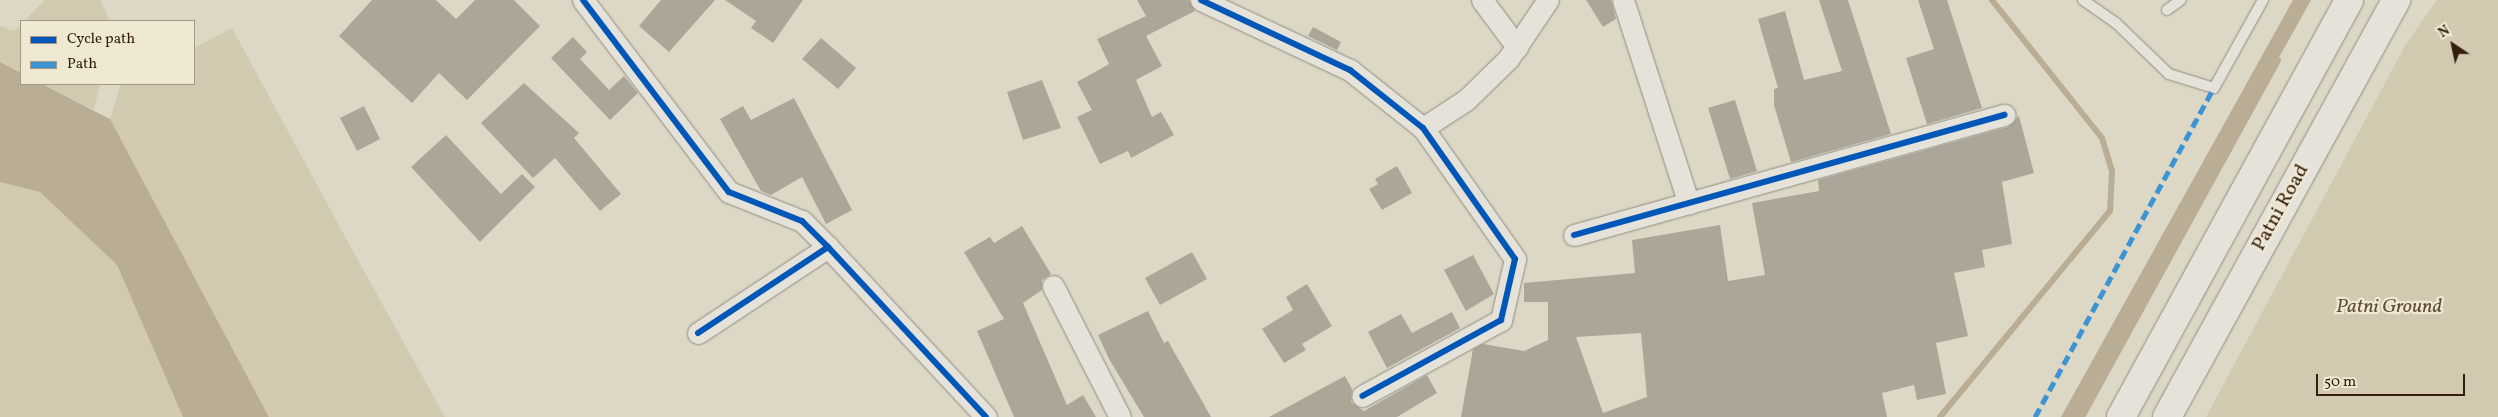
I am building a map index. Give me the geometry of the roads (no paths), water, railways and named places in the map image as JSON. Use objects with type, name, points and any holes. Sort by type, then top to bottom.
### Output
[{"type":"main road","name":"Patni Road","points":[[2121,417],[2349,0]]},
{"type":"main road","name":"Patni Road","points":[[2167,417],[2396,0]]},
{"type":"street","points":[[583,0],[729,192],[802,221],[986,417]]},
{"type":"street","points":[[1201,0],[1350,70],[1423,128],[1515,259],[1501,320],[1362,396]]},
{"type":"street","points":[[1482,0],[1517,47]]},
{"type":"street","points":[[1423,128],[1466,100],[1517,47],[1548,0]]},
{"type":"street","points":[[1623,0],[1689,204]]},
{"type":"street","points":[[1574,235],[2005,115]]},
{"type":"street","points":[[698,333],[828,247]]},
{"type":"street","points":[[1054,286],[1120,417]]},
{"type":"lane","points":[[2084,0],[2116,23],[2169,74],[2214,88],[2263,0]]},
{"type":"lane","points":[[2166,10],[2181,0]]},
{"type":"waterway","points":[[1940,417],[2110,211],[2112,171],[2102,138],[1992,0]]},
{"type":"waterway","points":[[2082,417],[2278,60]]},
{"type":"park label","name":"Patni Ground","points":[[2389,307]]}]
